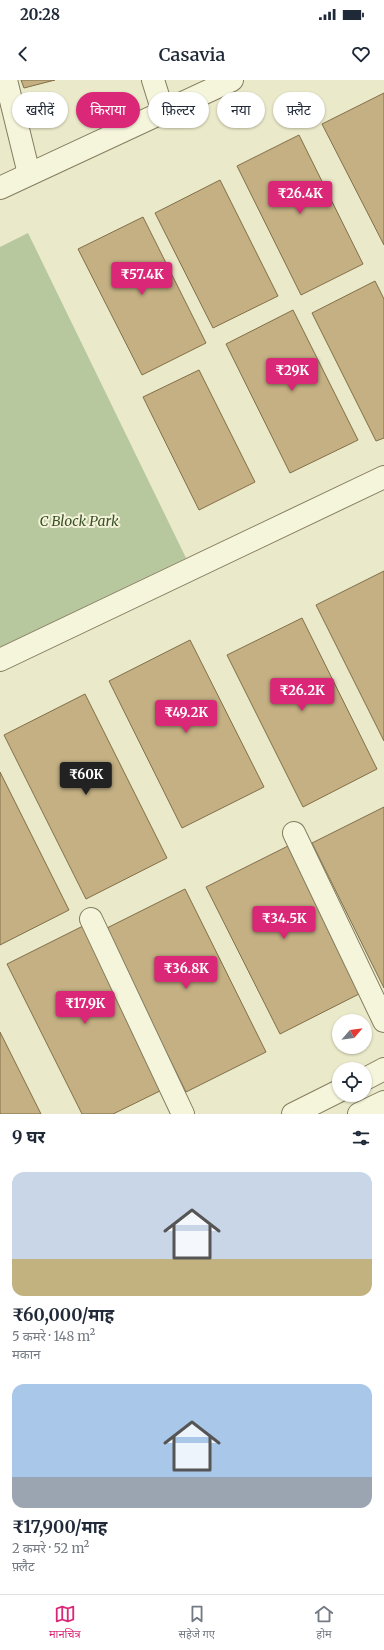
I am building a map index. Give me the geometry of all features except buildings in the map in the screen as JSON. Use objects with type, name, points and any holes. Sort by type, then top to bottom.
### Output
[{"type":"street","points":[[6,80],[29,174]]},
{"type":"street","points":[[153,80],[156,92]]},
{"type":"street","points":[[206,92],[232,80]]},
{"type":"street","points":[[0,188],[148,119]]},
{"type":"street","points":[[0,660],[384,477]]},
{"type":"street","points":[[294,833],[384,1021]]},
{"type":"street","points":[[91,919],[183,1114]]},
{"type":"street","points":[[372,1075],[384,1069]]},
{"type":"street","points":[[293,1114],[332,1094]]},
{"type":"street","points":[[359,1114],[384,1102]]},
{"type":"green space","name":"C Block Park","points":[[28,233],[186,558],[0,647],[0,247]]}]
